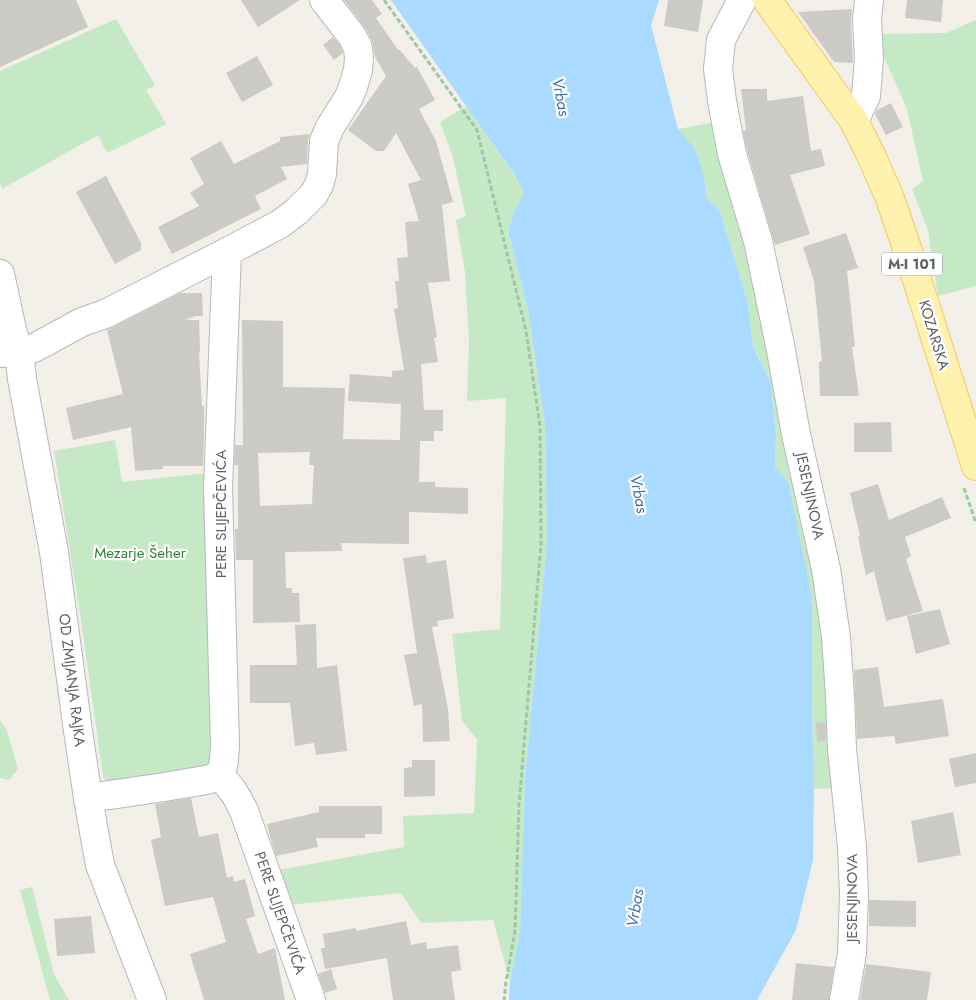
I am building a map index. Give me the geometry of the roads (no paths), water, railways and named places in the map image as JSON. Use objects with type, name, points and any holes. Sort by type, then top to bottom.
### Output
[{"type":"main road","name":"KOZARSKA","points":[[750,1],[821,74],[854,121],[872,155],[906,245],[976,466]]},
{"type":"street","points":[[9,352],[34,348],[82,322],[105,314],[227,252],[280,224],[314,194],[322,174],[324,141],[330,127],[349,98],[358,70],[359,58],[358,48],[352,36],[324,0]]},
{"type":"street","points":[[854,121],[866,96],[869,58],[867,20],[869,0]]},
{"type":"street","name":"JESENJINOVA","points":[[750,1],[721,40],[718,69],[732,154],[758,241],[780,345],[796,434],[826,569],[836,638],[842,749],[852,847],[854,894],[852,953],[844,1000]]},
{"type":"street","name":"PERE SLIJEPČEVIĆA","points":[[227,252],[218,488],[225,746],[222,768],[219,775],[230,785],[244,811],[311,1000]]},
{"type":"street","name":"OD ZMIJANJA RAJKA","points":[[0,274],[12,330],[9,352],[22,379],[54,552],[88,798],[100,865],[152,1000]]},
{"type":"street","points":[[88,798],[203,780],[219,775]]},
{"type":"water","name":"Vrbas","points":[[391,0],[659,0],[651,25],[678,129],[695,149],[704,176],[706,197],[720,212],[748,303],[753,346],[771,384],[776,437],[775,467],[788,482],[812,597],[813,860],[796,930],[757,1000],[509,1000],[510,982],[520,931],[525,779],[547,542],[545,424],[528,310],[508,231],[515,210],[524,193],[514,174]]},
{"type":"park label","name":"Mezarje Šeher","points":[[140,553]]}]
